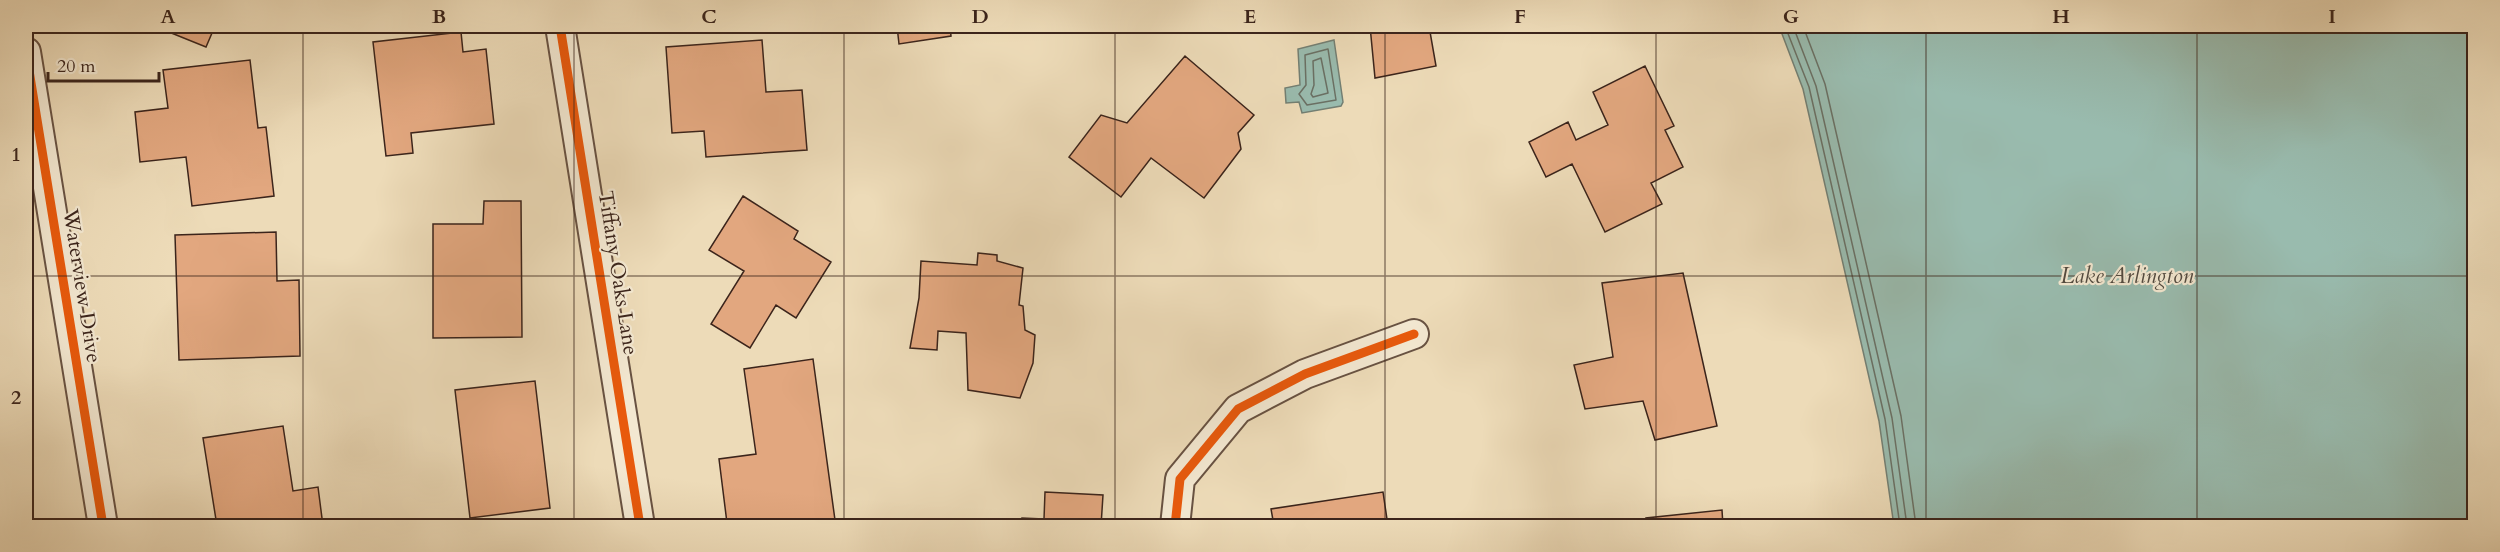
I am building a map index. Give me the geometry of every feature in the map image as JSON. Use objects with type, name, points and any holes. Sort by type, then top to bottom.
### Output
[{"type":"street","name":"Tiffany Oaks Lane","points":[[561,26],[640,526]]},
{"type":"street","name":"Waterview Drive","points":[[26,52],[28,87],[103,526]]},
{"type":"street","points":[[1175,526],[1180,478],[1238,409],[1305,374],[1414,334]]},
{"type":"water","name":"Lake Arlington","points":[[1779,26],[2474,26],[2474,526],[1894,526],[1879,421],[1803,89]]},
{"type":"water","points":[[1334,40],[1343,102],[1341,106],[1302,113],[1299,102],[1286,103],[1285,88],[1300,85],[1298,49]]},
{"type":"building","points":[[154,26],[215,26],[206,47]]},
{"type":"building","points":[[897,26],[950,26],[951,36],[899,44]]},
{"type":"building","points":[[1010,26],[1054,26],[1012,33]]},
{"type":"building","points":[[1370,26],[1429,26],[1436,66],[1375,78]]},
{"type":"building","points":[[461,32],[463,52],[486,49],[494,124],[411,133],[413,153],[386,156],[373,42]]},
{"type":"building","points":[[762,40],[766,92],[802,90],[807,150],[706,157],[704,131],[672,133],[666,47]]},
{"type":"building","points":[[1185,56],[1254,115],[1238,133],[1241,149],[1204,198],[1151,158],[1121,197],[1069,157],[1101,115],[1127,123]]},
{"type":"building","points":[[250,60],[258,128],[266,127],[274,196],[192,206],[186,157],[140,162],[135,112],[168,108],[163,70]]},
{"type":"building","points":[[1645,66],[1674,126],[1665,130],[1683,167],[1651,183],[1662,204],[1605,232],[1572,164],[1546,177],[1529,142],[1568,122],[1576,140],[1608,125],[1593,92]]},
{"type":"building","points":[[743,196],[798,231],[794,239],[831,262],[796,318],[776,305],[750,348],[711,324],[744,271],[709,250]]},
{"type":"building","points":[[484,201],[521,201],[522,337],[433,338],[433,224],[483,224]]},
{"type":"building","points":[[276,232],[277,281],[299,280],[300,356],[179,360],[175,235]]},
{"type":"building","points":[[978,253],[997,255],[997,261],[1023,268],[1019,305],[1023,306],[1025,330],[1035,335],[1033,363],[1020,398],[968,390],[966,333],[938,331],[937,350],[910,348],[919,298],[921,261],[977,265]]},
{"type":"building","points":[[1683,273],[1717,426],[1655,440],[1643,401],[1585,409],[1574,365],[1613,357],[1602,283]]},
{"type":"building","points":[[813,359],[835,520],[791,526],[762,526],[761,519],[727,523],[719,459],[756,454],[744,369]]},
{"type":"building","points":[[535,381],[550,508],[470,518],[455,390]]},
{"type":"building","points":[[283,426],[293,491],[318,487],[323,526],[217,526],[203,438]]},
{"type":"building","points":[[1045,492],[1103,495],[1101,526],[1022,526],[1022,518],[1044,519]]},
{"type":"building","points":[[1383,492],[1388,526],[1274,526],[1271,509]]},
{"type":"building","points":[[1722,510],[1723,526],[1647,526],[1646,518]]},
{"type":"cycle path","points":[[560,26],[640,526]]},
{"type":"cycle path","points":[[26,52],[103,526]]},
{"type":"cycle path","points":[[1175,526],[1180,479],[1238,409],[1305,374],[1414,334]]}]
